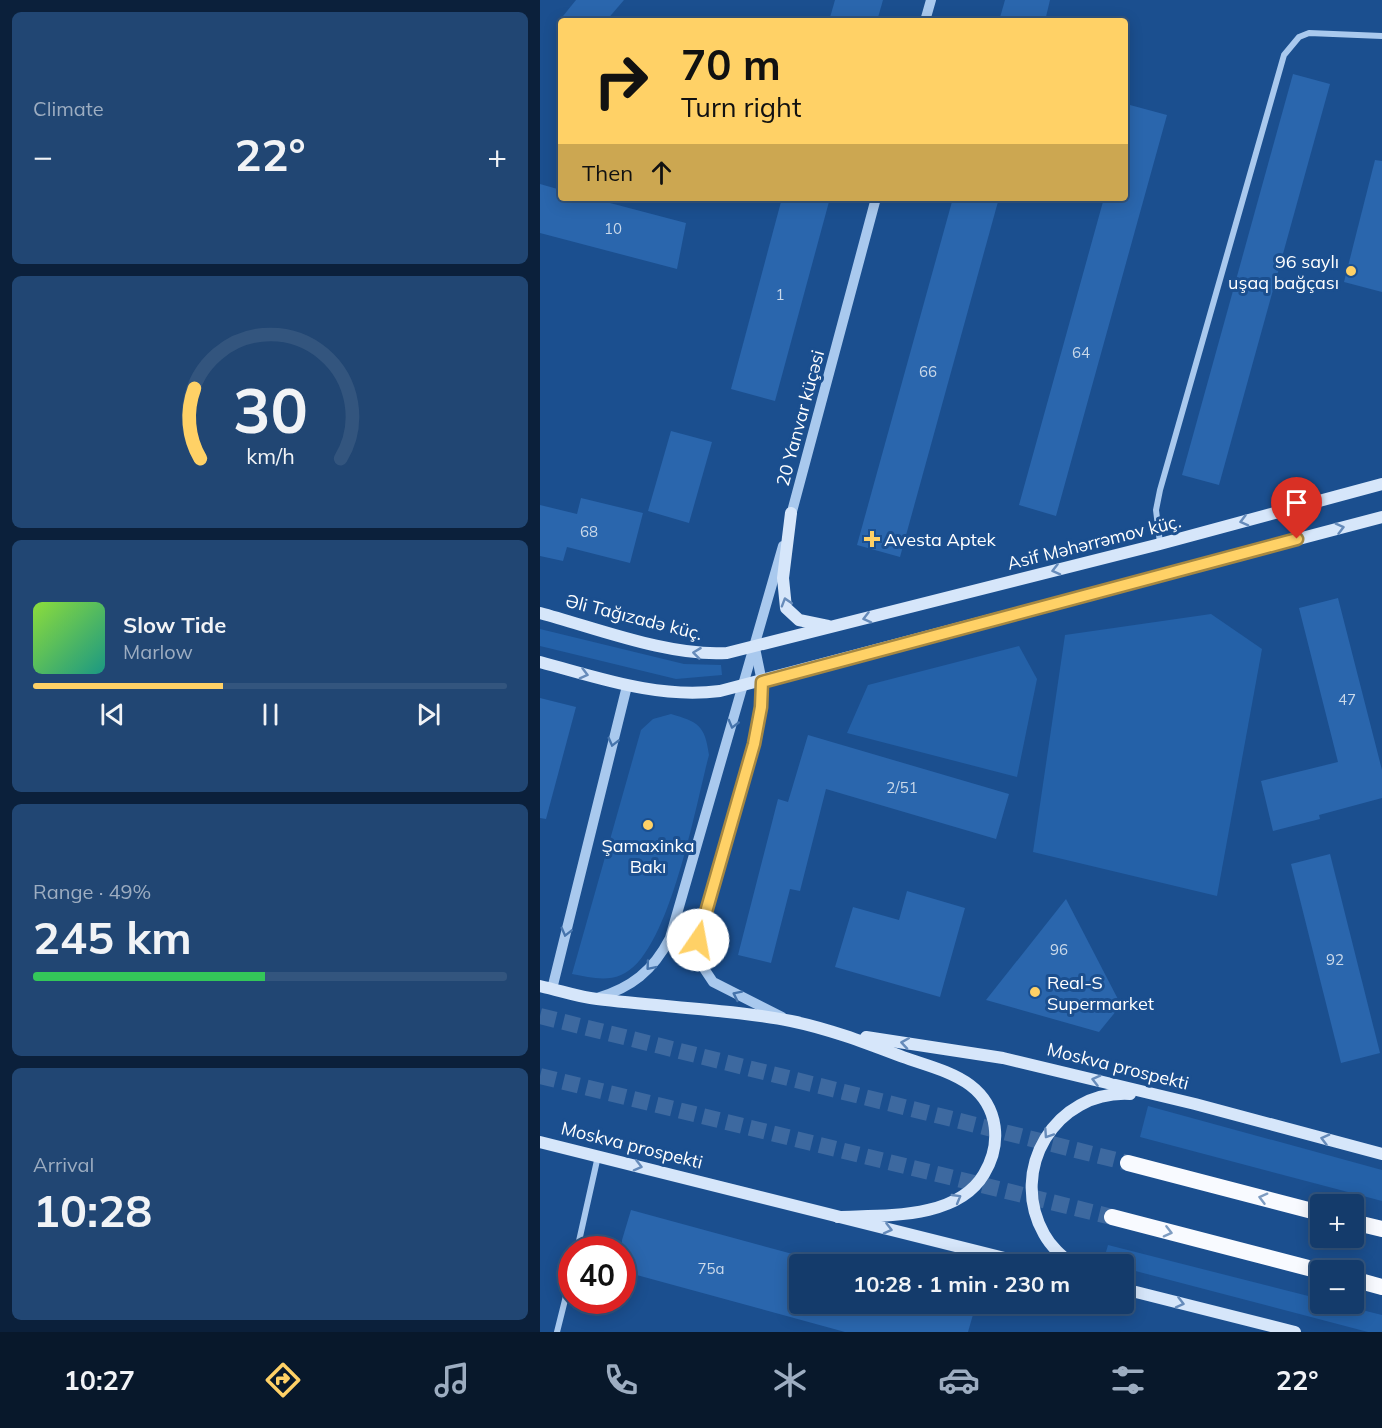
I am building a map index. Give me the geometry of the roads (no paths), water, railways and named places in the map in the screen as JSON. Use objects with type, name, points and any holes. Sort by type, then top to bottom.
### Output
[{"type":"highway","points":[[1128,1163],[1310,1210]]},
{"type":"highway","points":[[1112,1217],[1310,1268]]},
{"type":"highway","points":[[1364,1225],[1382,1229]]},
{"type":"highway","points":[[1364,1282],[1382,1287]]},
{"type":"main road","name":"Asif Məhərrəmov küç.","points":[[814,632],[1160,544],[1382,484]]},
{"type":"main road","points":[[791,513],[783,585],[786,608],[800,620],[832,627]]},
{"type":"main road","points":[[540,662],[627,686],[679,695],[743,686],[1382,517]]},
{"type":"main road","name":"Əli Tağızadə küç.","points":[[540,613],[692,652],[727,653],[814,632]]},
{"type":"main road","points":[[546,988],[594,999],[789,1021],[841,1033],[941,1070],[970,1085],[984,1098],[994,1118],[996,1136],[994,1151],[985,1173],[961,1197],[940,1207],[919,1211],[838,1217]]},
{"type":"main road","name":"Moskva prospekti","points":[[841,1033],[1003,1058],[1382,1154]]},
{"type":"main road","points":[[1060,1254],[1045,1235],[1036,1216],[1032,1185],[1036,1156],[1043,1142],[1052,1128],[1070,1110],[1093,1097],[1117,1093],[1155,1095]]},
{"type":"main road","name":"Moskva prospekti","points":[[540,1142],[988,1254]]},
{"type":"main road","points":[[1134,1292],[1295,1332]]},
{"type":"street","points":[[926,18],[931,0]]},
{"type":"street","points":[[1160,544],[1156,510],[1160,490],[1284,55],[1299,37],[1309,33],[1382,36]]},
{"type":"street","name":"20 Yanvar küçəsi","points":[[594,999],[621,991],[633,983],[654,962],[670,938],[755,647],[875,201]]},
{"type":"street","points":[[755,647],[762,682],[761,707],[754,744],[701,923],[698,952],[701,964],[713,982],[789,1021]]},
{"type":"street","points":[[546,988],[627,686]]},
{"type":"street","points":[[580,1236],[598,1156]]},
{"type":"street","points":[[557,1332],[562,1314]]},
{"type":"tunnel","points":[[540,1016],[1128,1163]]},
{"type":"tunnel","points":[[540,1076],[1112,1217]]},
{"type":"place","name":"96 saylı uşaq bağçası","points":[[1351,271]]},
{"type":"place","name":"Avesta Aptek","points":[[872,539]]},
{"type":"place","name":"Şamaxinka Bakı","points":[[648,825]]},
{"type":"place","name":"Real-S Supermarket","points":[[1035,992]]}]
